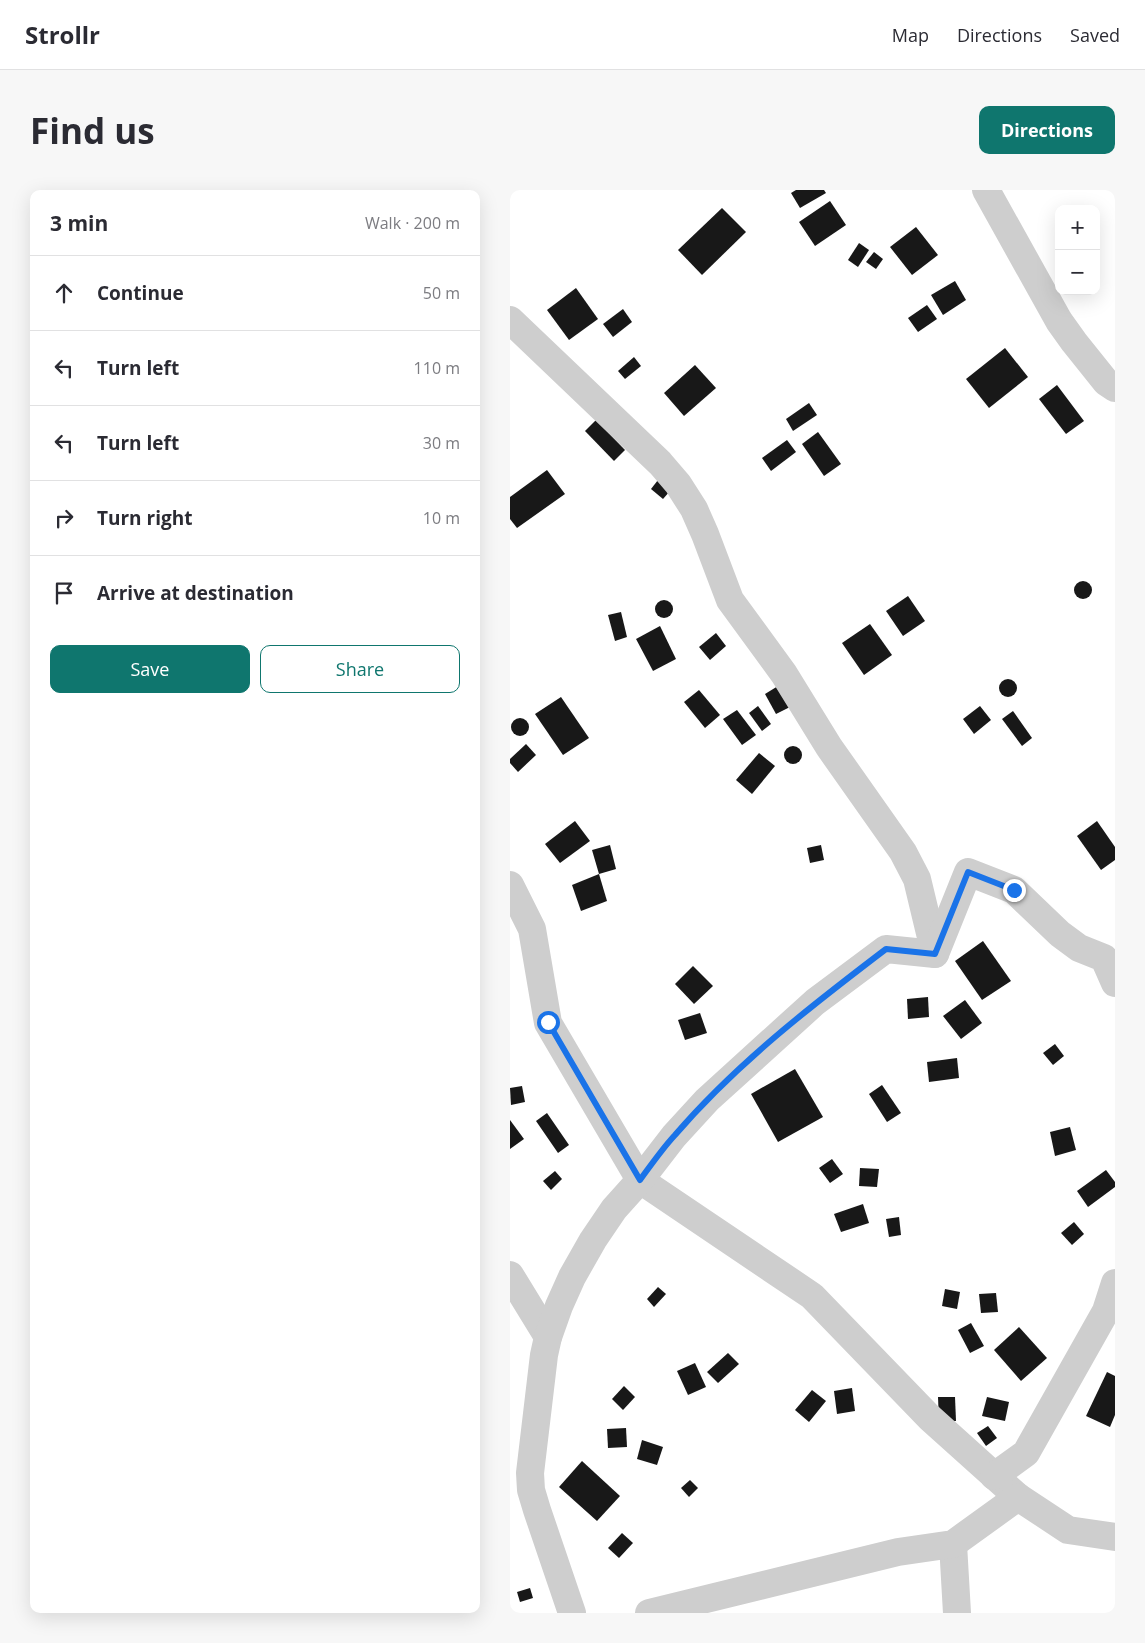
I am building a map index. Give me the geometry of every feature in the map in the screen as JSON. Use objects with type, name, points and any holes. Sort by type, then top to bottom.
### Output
[{"type":"street","points":[[986,190],[1059,321],[1106,382],[1115,388]]},
{"type":"street","points":[[510,320],[646,449],[678,484],[697,517],[730,600],[768,651],[829,747],[904,852],[917,879],[935,954]]},
{"type":"street","points":[[935,954],[968,872],[1014,890],[1060,934],[1079,948],[1104,958],[1115,983]]},
{"type":"street","points":[[510,885],[532,929],[548,1022],[640,1180],[812,1296],[930,1418],[1018,1497],[1068,1530],[1115,1537]]},
{"type":"street","points":[[572,1613],[531,1490],[531,1458],[544,1354],[548,1337],[559,1306],[593,1240],[614,1209],[640,1180],[674,1136],[707,1100],[815,1002],[886,949],[935,954]]},
{"type":"street","points":[[510,1275],[548,1337]]},
{"type":"street","points":[[994,1476],[1026,1453],[1106,1311],[1115,1283]]},
{"type":"street","points":[[649,1613],[898,1552],[953,1544],[1018,1497]]},
{"type":"street","points":[[953,1544],[957,1613]]},
{"type":"building","points":[[796,190],[824,190],[826,193],[800,208],[791,193]]},
{"type":"building","points":[[830,201],[846,225],[815,246],[799,222]]},
{"type":"building","points":[[722,208],[746,232],[702,275],[678,250]]},
{"type":"building","points":[[916,227],[938,255],[912,275],[890,247]]},
{"type":"building","points":[[859,243],[869,250],[858,267],[848,260]]},
{"type":"building","points":[[874,252],[883,259],[876,269],[866,262]]},
{"type":"building","points":[[955,281],[966,300],[943,315],[931,295]]},
{"type":"building","points":[[576,288],[598,319],[569,340],[547,310]]},
{"type":"building","points":[[927,305],[937,319],[918,332],[908,318]]},
{"type":"building","points":[[623,309],[632,322],[613,337],[603,324]]},
{"type":"building","points":[[1005,348],[1028,377],[989,408],[966,379]]},
{"type":"building","points":[[634,357],[641,366],[625,379],[618,371]]},
{"type":"building","points":[[695,365],[716,388],[684,416],[664,393]]},
{"type":"building","points":[[1057,385],[1084,421],[1066,434],[1039,399]]},
{"type":"building","points":[[809,403],[817,415],[793,431],[786,419]]},
{"type":"building","points":[[596,420],[625,450],[614,461],[585,431]]},
{"type":"building","points":[[818,432],[841,464],[824,476],[802,444]]},
{"type":"building","points":[[787,440],[796,452],[771,471],[762,458]]},
{"type":"building","points":[[547,470],[565,494],[517,528],[510,519],[510,497]]},
{"type":"building","points":[[658,480],[670,491],[663,499],[651,489]]},
{"type":"building","points":[[1083,581],[1089,584],[1092,590],[1089,596],[1083,599],[1077,596],[1074,590],[1077,584]]},
{"type":"building","points":[[908,596],[925,621],[903,636],[886,611]]},
{"type":"building","points":[[664,600],[670,603],[673,609],[670,615],[664,618],[658,615],[655,609],[658,603]]},
{"type":"building","points":[[621,612],[627,637],[615,641],[608,615]]},
{"type":"building","points":[[870,624],[892,655],[864,675],[842,643]]},
{"type":"building","points":[[660,626],[676,659],[653,671],[636,639]]},
{"type":"building","points":[[716,633],[726,646],[710,660],[699,647]]},
{"type":"building","points":[[1008,679],[1014,682],[1017,688],[1014,694],[1008,697],[1002,694],[999,688],[1002,682]]},
{"type":"building","points":[[778,686],[790,707],[776,714],[765,694]]},
{"type":"building","points":[[699,690],[720,715],[705,728],[684,702]]},
{"type":"building","points":[[561,697],[589,738],[563,755],[535,714]]},
{"type":"building","points":[[758,706],[771,724],[762,731],[749,713]]},
{"type":"building","points":[[980,706],[991,720],[974,734],[963,719]]},
{"type":"building","points":[[737,710],[756,735],[742,745],[723,719]]},
{"type":"building","points":[[1013,711],[1032,738],[1022,746],[1002,719]]},
{"type":"building","points":[[520,718],[526,721],[529,727],[526,733],[520,736],[514,733],[511,727],[514,721]]},
{"type":"building","points":[[526,744],[536,755],[518,772],[510,763],[510,759]]},
{"type":"building","points":[[793,746],[799,749],[802,755],[799,761],[793,764],[787,761],[784,755],[787,749]]},
{"type":"building","points":[[759,753],[775,766],[752,794],[736,780]]},
{"type":"building","points":[[575,821],[590,841],[560,863],[545,844]]},
{"type":"building","points":[[1097,821],[1115,847],[1115,860],[1101,870],[1077,836]]},
{"type":"building","points":[[610,845],[616,869],[599,874],[592,850]]},
{"type":"building","points":[[821,845],[824,860],[810,863],[807,848]]},
{"type":"building","points":[[599,874],[607,901],[581,911],[572,885]]},
{"type":"building","points":[[983,941],[1011,981],[982,1000],[955,961]]},
{"type":"building","points":[[693,966],[713,986],[694,1004],[675,984]]},
{"type":"building","points":[[928,997],[929,1017],[908,1019],[907,999]]},
{"type":"building","points":[[965,1000],[982,1023],[961,1039],[943,1016]]},
{"type":"building","points":[[700,1013],[707,1033],[685,1040],[678,1020]]},
{"type":"building","points":[[1055,1044],[1064,1056],[1053,1065],[1043,1053]]},
{"type":"building","points":[[957,1058],[959,1078],[929,1082],[927,1062]]},
{"type":"building","points":[[795,1069],[823,1117],[778,1142],[751,1094]]},
{"type":"building","points":[[882,1085],[901,1113],[887,1122],[869,1094]]},
{"type":"building","points":[[522,1086],[525,1102],[511,1105],[510,1088]]},
{"type":"building","points":[[547,1113],[569,1145],[558,1153],[536,1121]]},
{"type":"building","points":[[510,1120],[524,1139],[510,1149]]},
{"type":"building","points":[[1070,1127],[1076,1150],[1055,1156],[1050,1132]]},
{"type":"building","points":[[832,1159],[843,1174],[830,1183],[819,1168]]},
{"type":"building","points":[[860,1168],[879,1169],[877,1187],[859,1186]]},
{"type":"building","points":[[1106,1170],[1115,1182],[1115,1187],[1088,1207],[1077,1191]]},
{"type":"building","points":[[555,1171],[562,1179],[551,1190],[543,1181]]},
{"type":"building","points":[[863,1204],[869,1223],[841,1232],[834,1214]]},
{"type":"building","points":[[899,1217],[901,1235],[889,1237],[886,1219]]},
{"type":"building","points":[[1074,1222],[1084,1234],[1072,1245],[1061,1233]]},
{"type":"building","points":[[658,1287],[666,1294],[654,1307],[647,1299]]},
{"type":"building","points":[[945,1289],[960,1292],[957,1309],[942,1306]]},
{"type":"building","points":[[996,1293],[998,1312],[981,1313],[979,1294]]},
{"type":"building","points":[[971,1323],[984,1346],[970,1353],[958,1330]]},
{"type":"building","points":[[1019,1327],[1047,1358],[1021,1381],[994,1350]]},
{"type":"building","points":[[728,1353],[739,1364],[718,1383],[707,1372]]},
{"type":"building","points":[[695,1363],[706,1387],[688,1395],[677,1371]]},
{"type":"building","points":[[1107,1372],[1115,1376],[1115,1415],[1110,1427],[1086,1416]]},
{"type":"building","points":[[624,1386],[635,1397],[623,1410],[612,1399]]},
{"type":"building","points":[[852,1388],[855,1411],[837,1414],[834,1391]]},
{"type":"building","points":[[812,1390],[826,1401],[809,1422],[795,1410]]},
{"type":"building","points":[[938,1397],[955,1397],[956,1421],[939,1422]]},
{"type":"building","points":[[987,1397],[1009,1402],[1005,1421],[982,1416]]},
{"type":"building","points":[[988,1426],[997,1438],[986,1446],[977,1433]]},
{"type":"building","points":[[626,1428],[627,1447],[608,1448],[607,1429]]},
{"type":"building","points":[[642,1440],[663,1447],[657,1465],[637,1459]]},
{"type":"building","points":[[582,1461],[620,1496],[597,1521],[559,1487]]},
{"type":"building","points":[[690,1480],[698,1488],[689,1497],[681,1488]]},
{"type":"building","points":[[622,1533],[633,1543],[619,1558],[608,1548]]},
{"type":"building","points":[[530,1588],[533,1598],[520,1602],[517,1592]]},
{"type":"route","points":[[548,1022],[640,1180],[674,1136],[707,1100],[815,1002],[886,949],[935,954],[968,872],[1014,890]]}]
